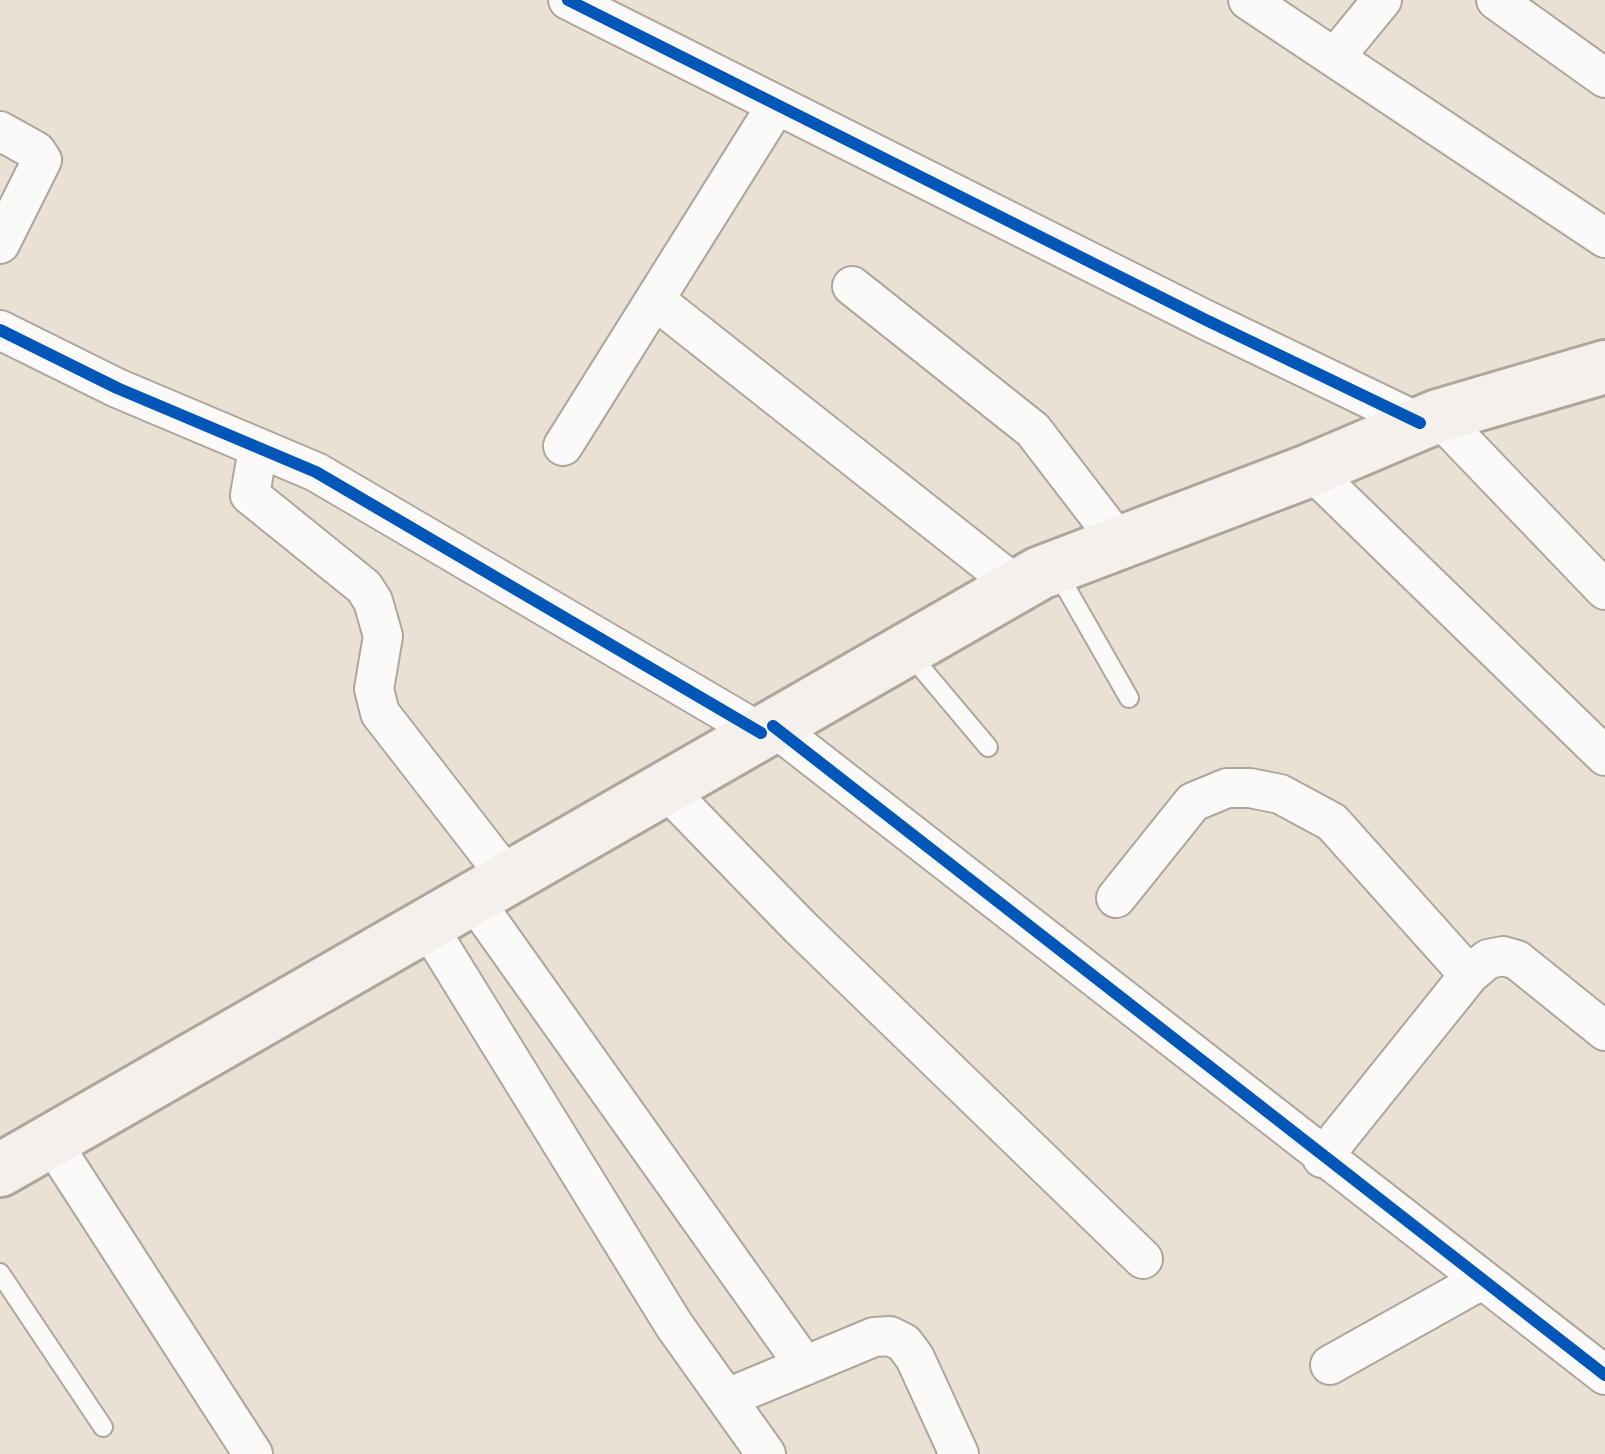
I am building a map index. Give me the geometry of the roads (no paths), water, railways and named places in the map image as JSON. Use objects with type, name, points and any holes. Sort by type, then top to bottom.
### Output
[{"type":"main road","points":[[0,1170],[1036,577],[1311,470],[1429,419],[1605,366]]},
{"type":"street","points":[[568,0],[776,106],[1429,419],[1605,590]]},
{"type":"street","points":[[1248,0],[1605,238]]},
{"type":"street","points":[[1336,56],[1382,0]]},
{"type":"street","points":[[1496,0],[1605,78]]},
{"type":"street","points":[[564,446],[776,106]]},
{"type":"street","points":[[0,132],[36,150],[42,160],[0,244]]},
{"type":"street","points":[[852,286],[1033,430],[1119,542]]},
{"type":"street","points":[[655,300],[1036,577]]},
{"type":"street","points":[[0,330],[117,388],[360,497],[767,730],[1605,1375]]},
{"type":"street","points":[[258,449],[250,495],[364,588],[373,601],[383,636],[374,689],[380,713],[490,889],[806,1366]]},
{"type":"street","points":[[1311,470],[1605,756]]},
{"type":"street","points":[[665,788],[800,927],[1143,1259]]},
{"type":"street","points":[[1116,898],[1193,802],[1227,788],[1280,794],[1332,822],[1469,975]]},
{"type":"street","points":[[427,925],[674,1325],[766,1454]]},
{"type":"street","points":[[1322,1158],[1469,975],[1488,959],[1502,956],[1517,960],[1605,1030]]},
{"type":"street","points":[[51,1141],[253,1454]]},
{"type":"street","points":[[1330,1364],[1480,1280]]},
{"type":"street","points":[[728,1398],[874,1337],[890,1336],[904,1343],[960,1454]]},
{"type":"lane","points":[[1036,577],[1129,698]]},
{"type":"lane","points":[[906,650],[988,747]]},
{"type":"lane","points":[[0,1273],[103,1427]]}]
